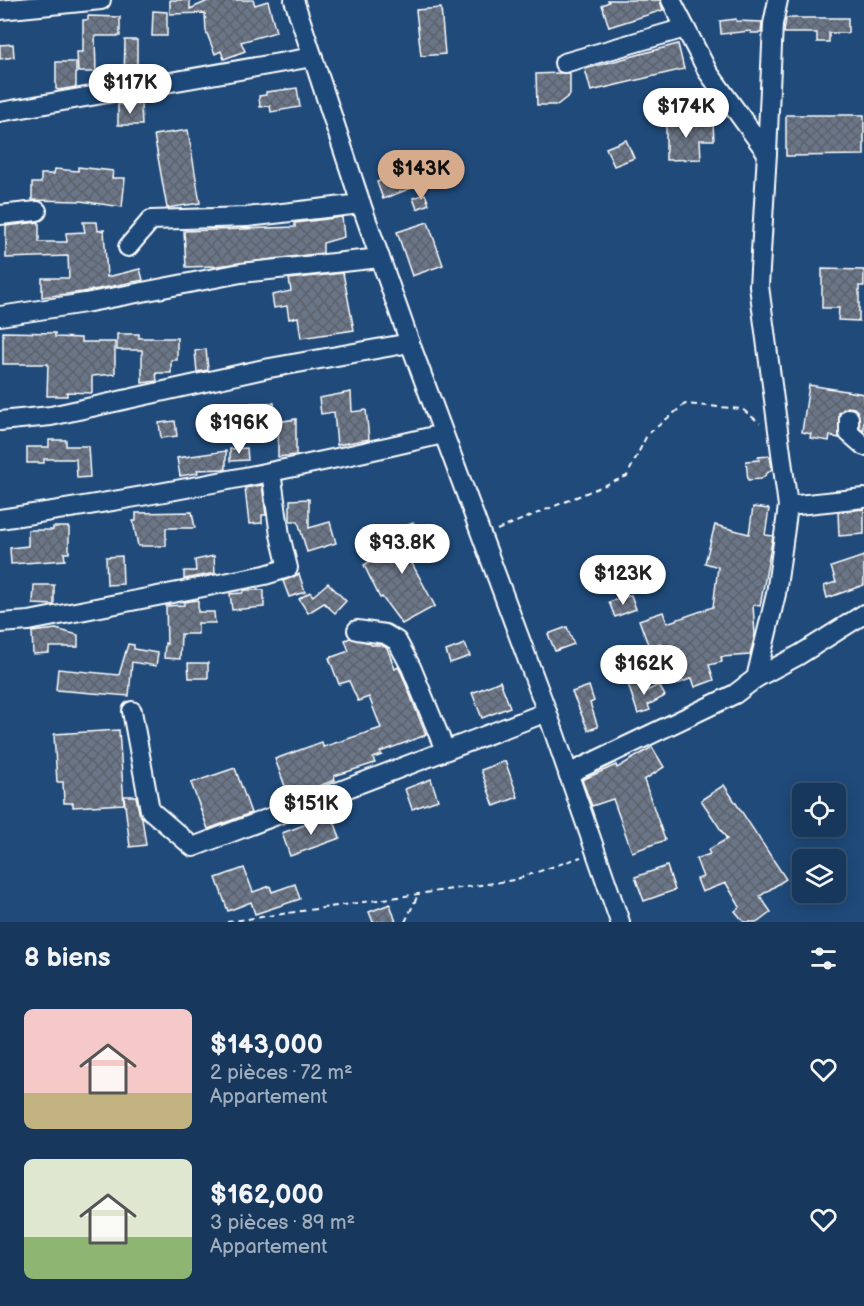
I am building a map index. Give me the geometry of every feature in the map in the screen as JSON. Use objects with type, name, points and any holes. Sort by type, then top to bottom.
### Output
[{"type":"street","points":[[0,10],[101,0]]},
{"type":"street","points":[[294,0],[410,344],[547,712],[620,922]]},
{"type":"street","points":[[671,0],[708,72],[767,153]]},
{"type":"street","points":[[756,678],[776,594],[788,506],[759,286],[774,24],[778,0]]},
{"type":"street","points":[[564,63],[685,28]]},
{"type":"street","points":[[0,112],[312,57]]},
{"type":"street","points":[[128,247],[151,220],[247,217],[361,204]]},
{"type":"street","points":[[0,215],[37,211]]},
{"type":"street","points":[[0,316],[85,303],[241,273],[380,258]]},
{"type":"street","points":[[0,421],[51,416],[264,369],[410,344]]},
{"type":"street","points":[[849,418],[849,433],[864,446]]},
{"type":"street","points":[[0,519],[94,505],[271,472],[443,434]]},
{"type":"street","points":[[0,623],[29,621],[265,575],[288,568],[280,535],[271,472]]},
{"type":"street","points":[[788,506],[864,498]]},
{"type":"street","points":[[568,774],[735,694],[756,678],[799,655],[864,614]]},
{"type":"street","points":[[357,630],[385,634],[397,641],[411,667],[445,750]]},
{"type":"street","points":[[132,711],[150,810],[193,847],[547,712]]},
{"type":"path","points":[[481,537],[627,476],[647,435],[685,404],[742,409],[780,440]]},
{"type":"path","points":[[227,922],[514,880],[595,852]]},
{"type":"path","points":[[405,922],[419,894]]},
{"type":"building","points":[[170,0],[190,0],[190,9],[210,0],[253,0],[255,5],[268,1],[276,32],[241,42],[245,51],[224,59],[221,51],[215,54],[206,31],[205,13],[170,14]]},
{"type":"building","points":[[608,0],[660,0],[663,10],[609,27],[602,5],[609,2]]},
{"type":"building","points":[[441,8],[445,54],[421,56],[416,10]]},
{"type":"building","points":[[153,11],[167,12],[167,36],[152,36]]},
{"type":"building","points":[[88,16],[120,17],[120,36],[95,36],[96,72],[78,72],[77,52],[83,52],[83,20],[88,20]]},
{"type":"building","points":[[786,18],[848,18],[848,33],[829,33],[829,42],[817,42],[817,33],[784,33]]},
{"type":"building","points":[[736,19],[736,21],[762,22],[761,33],[751,33],[751,31],[721,34],[720,21]]},
{"type":"building","points":[[125,40],[137,40],[137,66],[143,66],[143,76],[124,79]]},
{"type":"building","points":[[13,44],[14,57],[0,59],[0,45]]},
{"type":"building","points":[[678,44],[684,69],[591,91],[585,69]]},
{"type":"building","points":[[56,62],[76,62],[76,87],[56,89]]},
{"type":"building","points":[[570,73],[570,95],[557,105],[537,105],[536,74]]},
{"type":"building","points":[[297,88],[300,107],[271,112],[270,106],[260,107],[259,96],[266,95],[266,92]]},
{"type":"building","points":[[118,104],[141,104],[142,125],[118,125]]},
{"type":"building","points":[[786,115],[864,115],[864,155],[786,156]]},
{"type":"building","points":[[700,121],[700,124],[713,124],[714,140],[700,140],[701,159],[666,160],[666,122]]},
{"type":"building","points":[[188,130],[200,203],[167,208],[154,135]]},
{"type":"building","points":[[626,140],[634,158],[614,166],[606,148]]},
{"type":"building","points":[[78,167],[113,171],[112,178],[125,178],[122,207],[80,201],[32,200],[32,183],[41,183],[41,174],[54,174],[55,169],[78,171]]},
{"type":"building","points":[[413,168],[419,185],[383,199],[377,182]]},
{"type":"building","points":[[425,194],[429,204],[417,209],[413,198]]},
{"type":"building","points":[[342,217],[344,237],[323,243],[323,253],[217,266],[186,267],[184,231],[295,227],[295,223]]},
{"type":"building","points":[[39,222],[39,242],[67,242],[66,233],[85,232],[83,222],[97,222],[98,231],[104,230],[107,277],[140,269],[143,280],[83,292],[42,297],[42,278],[69,278],[68,256],[6,258],[6,226]]},
{"type":"building","points":[[428,222],[443,265],[412,276],[397,232]]},
{"type":"building","points":[[822,269],[864,270],[864,286],[859,286],[859,321],[838,320],[839,308],[822,308]]},
{"type":"building","points":[[343,273],[354,330],[301,338],[298,317],[289,319],[287,306],[274,308],[272,295],[291,291],[289,279]]},
{"type":"building","points":[[3,332],[55,333],[55,337],[81,338],[81,342],[115,342],[115,374],[92,376],[92,393],[67,392],[67,396],[47,396],[48,364],[3,364]]},
{"type":"building","points":[[117,334],[139,334],[139,338],[177,338],[177,360],[171,360],[171,373],[156,373],[157,381],[142,383],[142,350],[117,350]]},
{"type":"building","points":[[206,349],[208,370],[197,372],[195,351]]},
{"type":"building","points":[[809,385],[864,394],[864,430],[860,428],[858,412],[848,407],[839,413],[839,438],[830,436],[829,441],[810,438],[811,434],[802,432]]},
{"type":"building","points":[[351,392],[352,412],[366,410],[369,439],[337,445],[334,412],[321,414],[319,398]]},
{"type":"building","points":[[251,403],[274,403],[275,421],[252,421]]},
{"type":"building","points":[[296,419],[296,455],[278,457],[278,422]]},
{"type":"building","points":[[175,421],[177,436],[161,438],[159,423]]},
{"type":"building","points":[[49,440],[66,440],[66,446],[88,446],[90,477],[77,478],[76,459],[44,459],[44,463],[27,463],[27,447],[49,447]]},
{"type":"building","points":[[247,448],[248,460],[230,461],[230,449]]},
{"type":"building","points":[[226,451],[226,469],[197,470],[198,473],[180,476],[177,458]]},
{"type":"building","points":[[770,456],[772,469],[761,479],[748,480],[746,461]]},
{"type":"building","points":[[262,485],[266,515],[262,515],[262,523],[249,524],[245,488]]},
{"type":"building","points":[[309,499],[309,528],[330,522],[336,543],[307,552],[298,521],[290,521],[290,500]]},
{"type":"building","points":[[753,507],[769,509],[765,535],[773,536],[760,606],[753,605],[755,635],[750,655],[721,657],[722,662],[709,665],[714,680],[695,687],[692,678],[675,685],[660,643],[649,647],[639,620],[663,612],[667,623],[713,607],[718,567],[705,563],[715,525],[749,534]]},
{"type":"building","points":[[864,509],[864,534],[839,536],[838,512]]},
{"type":"building","points":[[192,512],[195,528],[166,528],[166,546],[138,546],[133,521],[136,521],[136,513]]},
{"type":"building","points":[[413,523],[423,529],[429,527],[433,541],[421,544],[423,547],[408,556],[435,606],[402,624],[382,597],[380,598],[364,565],[385,552],[384,550],[398,544],[393,531]]},
{"type":"building","points":[[53,527],[69,527],[69,553],[64,553],[65,560],[11,564],[10,548],[28,546],[28,530],[53,530]]},
{"type":"building","points":[[122,556],[123,584],[107,585],[106,557]]},
{"type":"building","points":[[214,556],[215,573],[184,579],[184,571],[196,571],[195,560]]},
{"type":"building","points":[[864,556],[864,585],[827,598],[824,586],[836,582],[831,567]]},
{"type":"building","points":[[299,574],[305,592],[289,597],[283,581]]},
{"type":"building","points":[[328,583],[346,601],[335,613],[324,603],[308,613],[299,599],[310,592],[313,596]]},
{"type":"building","points":[[34,585],[54,585],[54,605],[33,604]]},
{"type":"building","points":[[245,590],[264,590],[264,607],[232,610],[230,594],[242,593]]},
{"type":"building","points":[[631,595],[636,609],[615,617],[609,602]]},
{"type":"building","points":[[198,600],[198,612],[214,612],[215,623],[198,623],[198,634],[181,634],[180,659],[164,658],[165,643],[167,644],[166,606],[184,605],[184,602]]},
{"type":"building","points":[[567,627],[574,644],[555,651],[548,634]]},
{"type":"building","points":[[56,629],[78,635],[78,647],[49,647],[49,653],[33,654],[32,632]]},
{"type":"building","points":[[350,638],[387,648],[395,669],[398,667],[401,672],[426,735],[380,752],[382,755],[373,758],[375,763],[334,776],[335,780],[289,797],[275,759],[322,742],[323,747],[381,728],[369,697],[358,701],[349,681],[339,684],[329,658],[349,651],[345,640]]},
{"type":"building","points":[[128,644],[134,645],[134,649],[158,653],[156,666],[132,662],[129,696],[56,690],[58,669],[119,675]]},
{"type":"building","points":[[465,644],[470,656],[450,663],[446,651]]},
{"type":"building","points":[[188,663],[208,663],[208,678],[189,678]]},
{"type":"building","points":[[640,678],[646,691],[659,685],[665,696],[648,705],[650,710],[638,714],[628,684]]},
{"type":"building","points":[[500,681],[510,707],[482,718],[472,693]]},
{"type":"building","points":[[589,686],[594,701],[590,703],[598,727],[588,730],[572,692]]},
{"type":"building","points":[[119,730],[124,804],[73,807],[73,803],[64,803],[63,782],[57,782],[54,734]]},
{"type":"building","points":[[652,747],[664,767],[644,780],[665,840],[632,852],[613,799],[592,806],[582,780],[616,765],[617,768]]},
{"type":"building","points":[[505,761],[518,797],[494,806],[481,770]]},
{"type":"building","points":[[235,768],[251,813],[208,829],[191,783]]},
{"type":"building","points":[[431,779],[438,800],[412,809],[405,789]]},
{"type":"building","points":[[724,785],[786,879],[760,896],[771,912],[758,922],[744,922],[735,911],[740,907],[726,883],[702,892],[697,879],[703,877],[696,859],[710,854],[708,850],[727,839],[701,800]]},
{"type":"building","points":[[124,796],[136,796],[146,845],[130,847]]},
{"type":"building","points":[[332,815],[340,838],[290,856],[282,833]]},
{"type":"building","points":[[667,866],[675,890],[644,901],[635,877]]},
{"type":"building","points":[[244,868],[253,892],[270,886],[272,892],[295,884],[300,899],[255,914],[251,902],[228,911],[216,878]]},
{"type":"building","points":[[390,904],[396,922],[373,922],[369,912]]}]
